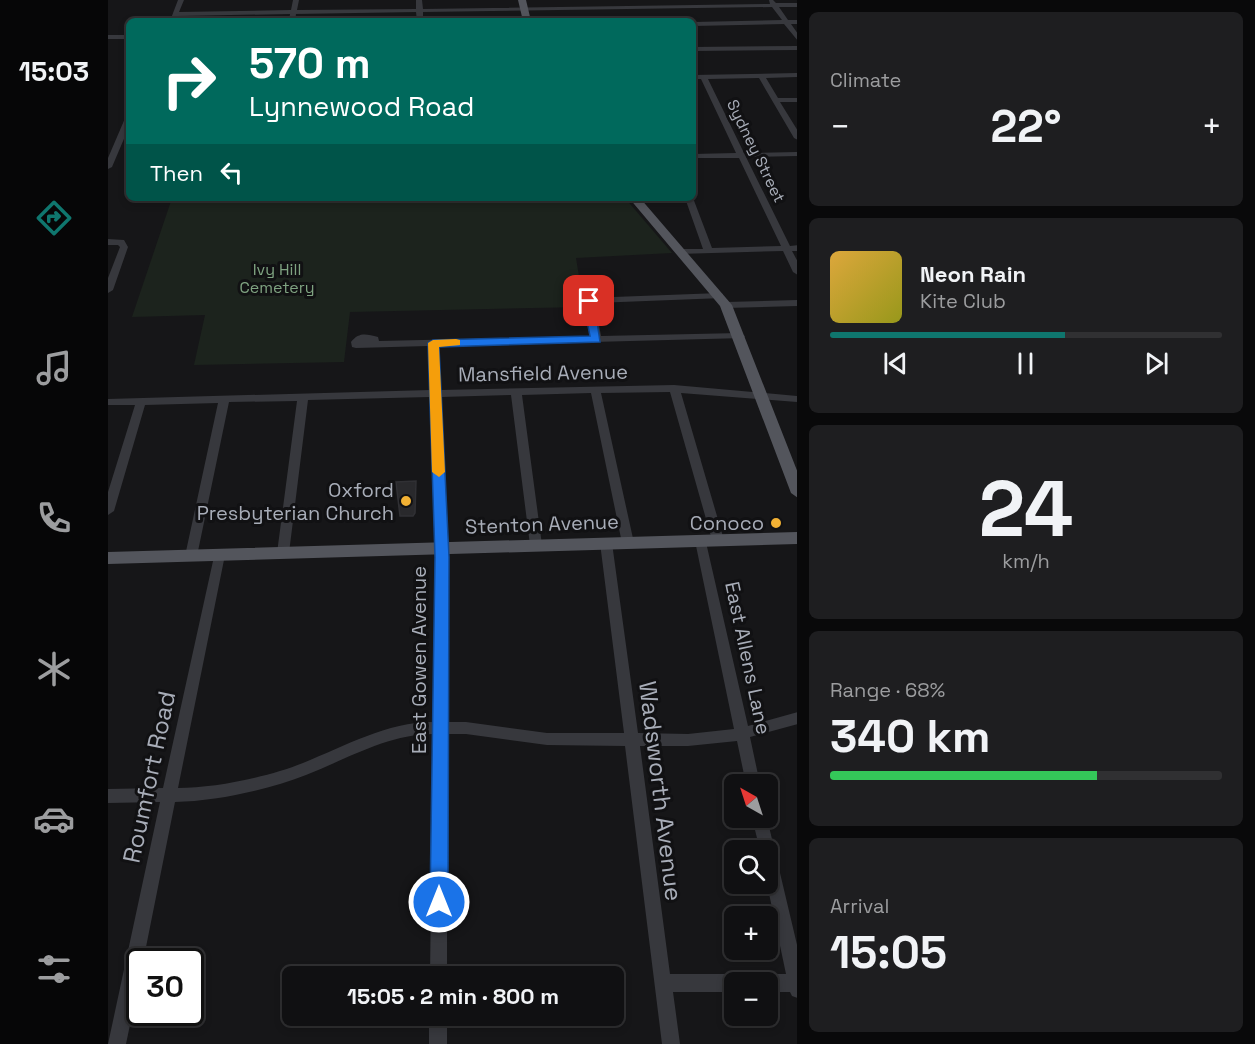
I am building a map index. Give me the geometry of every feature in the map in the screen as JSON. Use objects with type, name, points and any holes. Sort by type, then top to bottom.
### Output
[{"type":"main road","points":[[637,201],[723,301],[740,336],[797,490]]},
{"type":"main road","name":"Stenton Avenue","points":[[108,558],[797,538]]},
{"type":"street","points":[[181,0],[174,17],[419,10],[523,4],[772,2],[797,5]]},
{"type":"street","points":[[292,18],[296,0]]},
{"type":"street","points":[[419,0],[420,18]]},
{"type":"street","points":[[772,2],[797,38]]},
{"type":"street","points":[[618,4],[622,16]]},
{"type":"street","points":[[696,24],[797,22]]},
{"type":"street","points":[[108,37],[126,37]]},
{"type":"street","points":[[696,50],[797,48]]},
{"type":"street","points":[[696,77],[797,75]]},
{"type":"street","name":"Sydney Street","points":[[703,76],[797,270]]},
{"type":"street","points":[[761,76],[794,125]]},
{"type":"street","points":[[776,100],[797,100]]},
{"type":"street","points":[[108,167],[126,130]]},
{"type":"street","points":[[696,156],[797,154]]},
{"type":"street","points":[[690,201],[708,250]]},
{"type":"street","points":[[108,242],[121,242],[124,247],[108,290]]},
{"type":"street","points":[[681,252],[797,248]]},
{"type":"street","points":[[596,339],[590,300],[797,303]]},
{"type":"street","points":[[356,345],[740,336]]},
{"type":"street","name":"East Gowen Avenue","points":[[433,343],[442,548],[438,966]]},
{"type":"street","points":[[674,388],[718,540]]},
{"type":"street","name":"Mansfield Avenue","points":[[108,402],[674,388],[797,399]]},
{"type":"street","points":[[595,389],[628,543]]},
{"type":"street","points":[[516,391],[536,545]]},
{"type":"street","points":[[283,553],[303,397]]},
{"type":"street","points":[[191,556],[224,399]]},
{"type":"street","points":[[108,510],[141,401]]},
{"type":"street","name":"East Allens Lane","points":[[701,541],[751,774]]},
{"type":"street","name":"Wadsworth Avenue","points":[[606,543],[671,1044]]},
{"type":"street","name":"Roumfort Road","points":[[117,1044],[219,555]]},
{"type":"street","points":[[108,796],[168,796],[214,792],[261,783],[309,768],[386,735],[411,729],[440,727],[473,729],[547,739],[702,740],[742,734],[797,718]]},
{"type":"street","points":[[777,894],[797,986],[778,984]]},
{"type":"street","points":[[663,983],[724,983]]},
{"type":"street","points":[[438,1026],[438,1044]]},
{"type":"green space","name":"Ivy Hill Cemetery","points":[[171,201],[628,201],[672,253],[576,258],[584,307],[350,312],[344,362],[194,365],[205,315],[132,317]]},
{"type":"building","name":"Oxford Presbyterian Church","points":[[416,481],[415,513],[413,516],[400,516],[396,482]]},
{"type":"slow traffic","points":[[439,472],[433,343],[456,343]]},
{"type":"place","name":"Oxford Presbyterian Church","points":[[406,501]]},
{"type":"place","name":"Conoco","points":[[776,523]]},
{"type":"route","points":[[439,902],[442,557],[433,343],[596,339],[589,301]]}]
